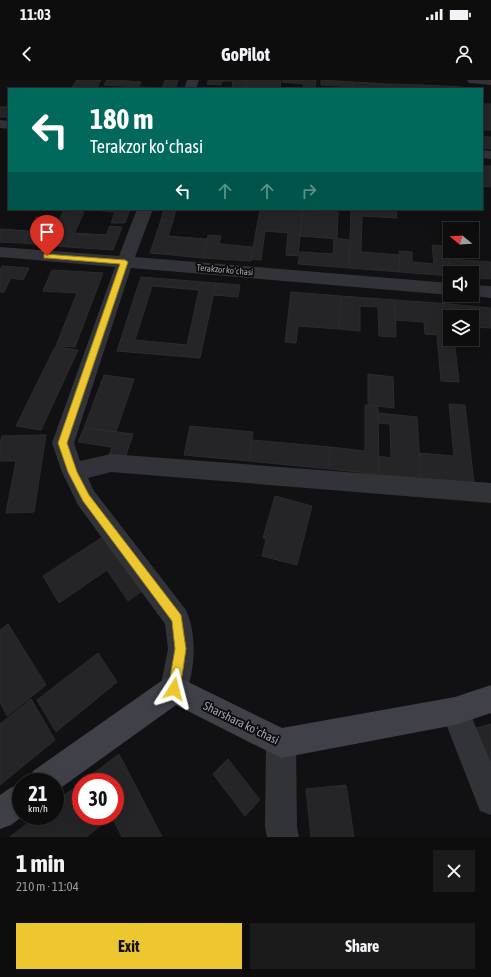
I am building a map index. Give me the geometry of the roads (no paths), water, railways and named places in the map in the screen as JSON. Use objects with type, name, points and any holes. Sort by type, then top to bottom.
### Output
[{"type":"street","points":[[473,80],[491,81]]},
{"type":"street","points":[[57,773],[174,689],[181,649],[177,619],[86,498],[73,472],[63,443],[125,262],[145,210]]},
{"type":"street","name":"Terakzor koʻchasi","points":[[0,252],[443,288]]},
{"type":"street","points":[[479,291],[491,292]]},
{"type":"street","points":[[73,472],[110,463],[491,494]]},
{"type":"street","name":"Sharshara koʻchasi","points":[[174,689],[281,743],[455,711],[491,699]]},
{"type":"street","points":[[455,711],[491,800]]},
{"type":"street","points":[[279,834],[281,743]]},
{"type":"street","points":[[0,814],[12,805]]}]
